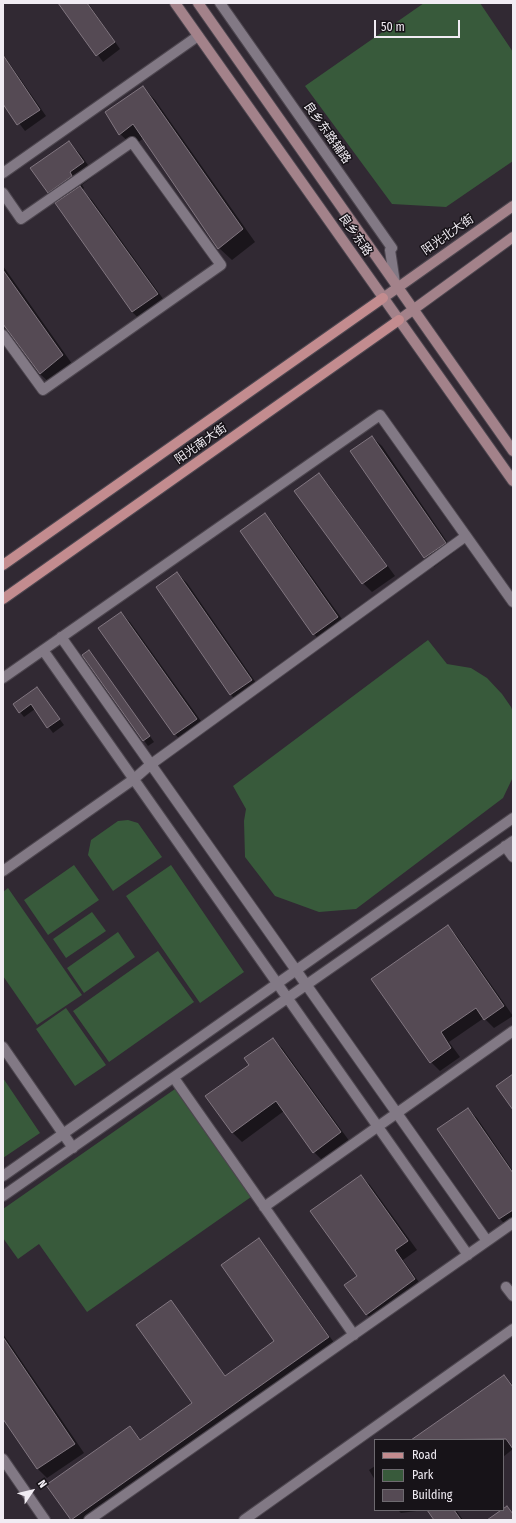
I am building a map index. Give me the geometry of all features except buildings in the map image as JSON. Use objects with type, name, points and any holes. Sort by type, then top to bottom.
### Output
[{"type":"main road","name":"良乡东路","points":[[175,3],[513,481]]},
{"type":"main road","name":"良乡东路","points":[[198,3],[397,285],[413,310]]},
{"type":"main road","name":"阳光北大街","points":[[397,285],[513,206]]},
{"type":"main road","points":[[513,237],[413,310],[513,451]]},
{"type":"main road","name":"阳光南大街","points":[[3,565],[383,298],[397,285]]},
{"type":"main road","name":"阳光南大街","points":[[3,599],[413,310]]},
{"type":"street","name":"良乡东路辅路","points":[[220,3],[392,248],[390,250],[397,285]]},
{"type":"street","points":[[3,173],[198,36]]},
{"type":"street","points":[[3,193],[21,219],[132,142],[221,265],[43,390],[3,335]]},
{"type":"street","points":[[3,678],[380,415],[513,602]]},
{"type":"street","points":[[3,870],[134,779],[150,765],[466,536]]},
{"type":"street","points":[[61,638],[487,1241]]},
{"type":"street","points":[[43,650],[288,999],[376,1128],[468,1256]]},
{"type":"street","points":[[3,1176],[513,818]]},
{"type":"street","points":[[3,1196],[288,999],[509,843],[513,857]]},
{"type":"street","points":[[264,1207],[513,1031]]},
{"type":"street","points":[[3,1046],[73,1148]]},
{"type":"street","points":[[174,1078],[354,1335]]},
{"type":"street","points":[[89,1520],[468,1256],[513,1223]]},
{"type":"street","points":[[506,1287],[513,1296]]},
{"type":"street","points":[[244,1520],[513,1329]]},
{"type":"street","points":[[3,1459],[45,1520]]},
{"type":"green space","points":[[424,3],[480,3],[513,52],[513,161],[446,207],[392,204],[305,86]]},
{"type":"green space","points":[[428,640],[447,664],[471,668],[487,678],[502,694],[511,707],[513,712],[513,777],[503,798],[356,909],[319,912],[275,896],[245,857],[244,821],[246,809],[233,786]]},
{"type":"green space","points":[[128,820],[138,823],[162,857],[113,891],[88,855],[91,840],[118,821]]},
{"type":"green space","points":[[74,865],[99,900],[48,935],[24,900]]},
{"type":"green space","points":[[171,865],[244,972],[200,1003],[126,896]]},
{"type":"green space","points":[[8,888],[82,995],[37,1025],[3,976],[3,892]]},
{"type":"green space","points":[[92,912],[106,931],[66,958],[53,939]]},
{"type":"green space","points":[[118,932],[135,957],[84,993],[67,968]]},
{"type":"green space","points":[[158,951],[194,1002],[109,1062],[73,1011]]},
{"type":"green space","points":[[66,1008],[106,1065],[75,1086],[36,1029]]},
{"type":"green space","points":[[3,1078],[40,1133],[3,1158]]},
{"type":"green space","points":[[175,1089],[251,1197],[87,1312],[39,1244],[18,1259],[3,1238],[3,1209]]}]
